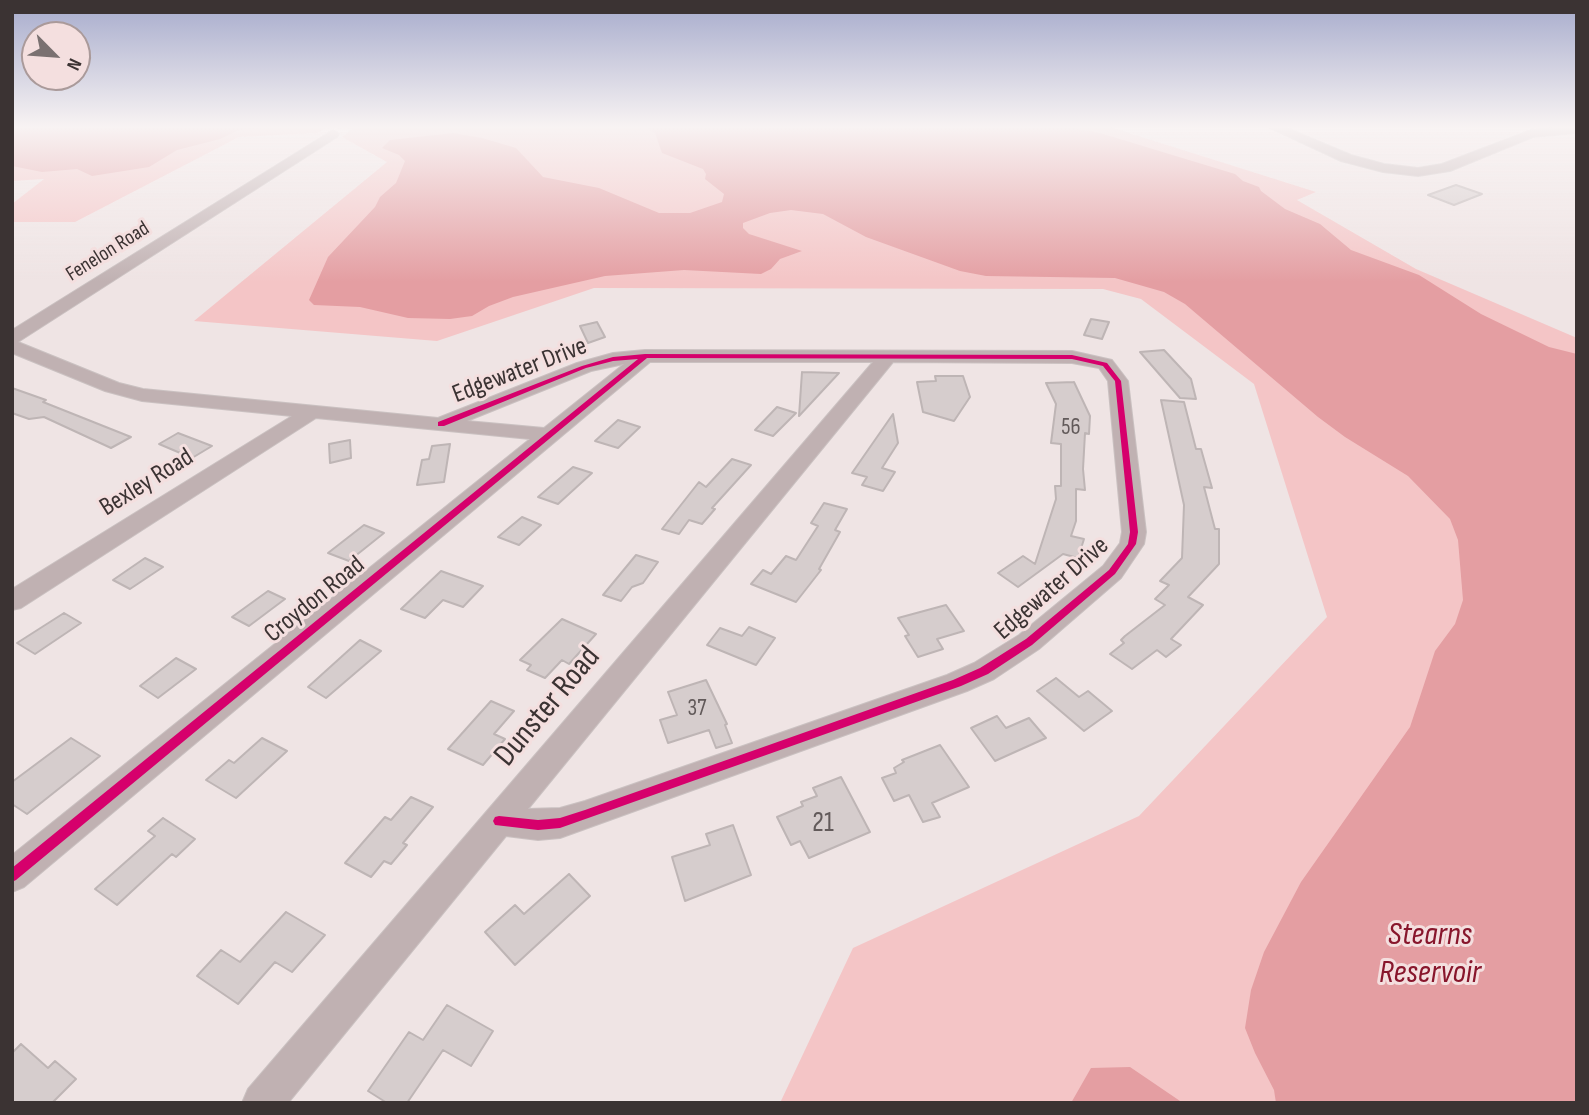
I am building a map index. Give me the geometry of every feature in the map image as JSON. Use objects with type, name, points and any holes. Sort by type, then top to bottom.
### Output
[{"type":"street","name":"Fenelon Road","points":[[12,338],[264,178]]},
{"type":"street","name":"Edgewater Drive","points":[[12,346],[112,387],[142,395],[549,435]]},
{"type":"street","name":"Edgewater Drive","points":[[441,424],[584,368],[613,359],[645,356],[1072,357],[1095,361],[1111,369],[1118,381],[1134,532],[1128,553],[1112,572],[1029,642],[984,671],[957,683],[585,815],[560,823],[538,825],[499,821]]},
{"type":"street","name":"Croydon Road","points":[[12,876],[645,356]]},
{"type":"street","name":"Dunster Road","points":[[262,1103],[887,357]]},
{"type":"street","name":"Bexley Road","points":[[12,601],[312,412]]},
{"type":"shaded area","points":[[12,178],[160,178],[75,222],[12,222],[12,204],[44,179],[12,181]]},
{"type":"shaded area","points":[[368,178],[1272,178],[1316,192],[1297,200],[1416,269],[1577,338],[1577,1103],[780,1103],[853,948],[1139,816],[1327,617],[1254,384],[1141,299],[1103,289],[594,288],[437,341],[194,321]]},
{"type":"water","name":"Stearns Reservoir","points":[[398,178],[548,178],[599,188],[659,213],[690,213],[722,202],[724,194],[705,179],[1240,178],[1259,187],[1285,209],[1320,224],[1351,250],[1419,275],[1481,314],[1549,347],[1577,354],[1577,1103],[1276,1103],[1274,1090],[1245,1028],[1251,990],[1264,952],[1301,882],[1410,727],[1435,651],[1455,624],[1463,600],[1458,540],[1450,519],[1408,476],[1318,417],[1185,304],[1164,292],[1115,278],[986,276],[960,271],[866,237],[823,214],[791,210],[770,213],[743,223],[743,228],[749,234],[802,251],[780,259],[771,269],[761,274],[684,270],[605,276],[513,297],[472,316],[450,319],[408,318],[360,307],[314,305],[309,300],[328,257]]},
{"type":"water","points":[[1130,1067],[1183,1103],[1071,1103],[1091,1068]]},
{"type":"building","points":[[1456,185],[1482,194],[1454,205],[1428,195]]},
{"type":"building","points":[[1091,319],[1109,322],[1102,339],[1084,335]]},
{"type":"building","points":[[597,322],[605,337],[588,343],[580,326]]},
{"type":"building","points":[[1164,350],[1191,379],[1196,399],[1180,398],[1140,352]]},
{"type":"building","points":[[802,372],[839,373],[799,416]]},
{"type":"building","points":[[935,376],[963,376],[970,397],[954,421],[923,412],[917,382],[936,381]]},
{"type":"building","points":[[1074,382],[1090,416],[1089,434],[1085,433],[1085,490],[1076,489],[1076,521],[1071,536],[1084,539],[1078,558],[1063,554],[1018,587],[998,573],[1023,556],[1035,564],[1056,499],[1055,486],[1061,486],[1061,444],[1051,443],[1056,404],[1046,383]]},
{"type":"building","points":[[12,388],[131,437],[111,448],[44,417],[29,419],[12,413]]},
{"type":"building","points":[[1161,400],[1184,402],[1196,449],[1201,449],[1212,488],[1204,487],[1215,529],[1219,529],[1219,564],[1188,597],[1203,605],[1171,639],[1181,645],[1166,657],[1157,650],[1132,669],[1110,654],[1124,643],[1121,640],[1125,636],[1165,605],[1155,599],[1169,585],[1160,581],[1182,558],[1184,505]]},
{"type":"building","points":[[777,407],[796,413],[773,436],[755,430]]},
{"type":"building","points":[[893,414],[898,443],[882,468],[895,472],[883,491],[862,485],[867,477],[852,473]]},
{"type":"building","points":[[618,420],[640,427],[618,448],[595,441]]},
{"type":"building","points":[[178,433],[212,446],[192,458],[159,444]]},
{"type":"building","points":[[350,440],[351,458],[330,463],[329,444]]},
{"type":"building","points":[[450,444],[444,482],[417,485],[422,460],[429,459],[432,446]]},
{"type":"building","points":[[732,459],[751,465],[712,508],[715,509],[702,524],[689,520],[679,534],[662,529],[699,482],[706,487]]},
{"type":"building","points":[[573,467],[592,473],[558,504],[538,497]]},
{"type":"building","points":[[824,503],[847,509],[835,530],[840,532],[819,569],[821,570],[796,602],[751,584],[763,570],[771,574],[786,556],[796,560],[818,526],[811,523]]},
{"type":"building","points":[[522,517],[541,525],[519,545],[498,537]]},
{"type":"building","points":[[364,525],[384,533],[349,561],[328,553]]},
{"type":"building","points":[[636,555],[658,562],[643,583],[632,587],[621,601],[603,595]]},
{"type":"building","points":[[145,558],[163,567],[130,589],[113,580]]},
{"type":"building","points":[[441,571],[483,586],[463,607],[443,600],[425,618],[401,609]]},
{"type":"building","points":[[268,591],[285,599],[249,626],[232,617]]},
{"type":"building","points":[[946,605],[964,631],[937,639],[943,649],[918,657],[898,618]]},
{"type":"building","points":[[64,613],[81,623],[35,654],[17,643]]},
{"type":"building","points":[[562,619],[596,634],[569,664],[562,660],[545,678],[527,670],[531,665],[520,660]]},
{"type":"building","points":[[749,627],[775,638],[756,665],[707,645],[720,628],[742,636]]},
{"type":"building","points":[[360,640],[381,651],[326,698],[308,687]]},
{"type":"building","points":[[176,658],[196,669],[158,698],[140,686]]},
{"type":"building","points":[[1056,678],[1079,697],[1088,691],[1112,711],[1084,731],[1037,691]]},
{"type":"building","points":[[706,680],[727,724],[725,725],[732,743],[716,748],[709,730],[668,743],[660,720],[677,715],[668,692]]},
{"type":"building","points":[[491,701],[514,711],[494,734],[505,739],[483,765],[448,749]]},
{"type":"building","points":[[997,716],[1006,728],[1029,718],[1046,738],[995,761],[971,728]]},
{"type":"building","points":[[71,738],[100,756],[27,814],[12,804],[12,782]]},
{"type":"building","points":[[262,738],[287,751],[236,798],[206,780],[229,760],[234,763]]},
{"type":"building","points":[[940,745],[969,787],[932,803],[940,817],[923,822],[909,795],[894,801],[882,778],[896,773],[894,768],[904,762],[902,760]]},
{"type":"building","points":[[841,777],[870,832],[809,858],[800,841],[791,845],[777,817],[803,806],[801,802],[817,796],[813,788]]},
{"type":"building","points":[[411,797],[433,807],[403,843],[407,845],[391,864],[384,861],[371,877],[345,863],[385,817],[391,820]]},
{"type":"building","points":[[163,818],[195,839],[176,857],[172,854],[117,905],[95,889],[155,836],[148,831]]},
{"type":"building","points":[[733,825],[751,875],[685,901],[672,857],[710,845],[706,834]]},
{"type":"building","points":[[569,874],[590,896],[515,965],[485,932],[515,905],[524,914]]},
{"type":"building","points":[[286,912],[325,935],[292,972],[275,962],[238,1004],[197,976],[221,950],[240,962]]},
{"type":"building","points":[[447,1005],[493,1031],[471,1066],[443,1050],[407,1103],[387,1103],[368,1091],[409,1032],[423,1040]]},
{"type":"building","points":[[21,1044],[48,1068],[55,1061],[76,1079],[52,1103],[12,1103],[12,1053]]},
{"type":"cycle path","points":[[441,424],[584,367],[613,359],[645,356],[1072,357],[1105,364],[1118,381],[1134,532],[1132,544],[1112,572],[1029,642],[984,671],[957,683],[585,815],[560,823],[538,825],[499,821]]},
{"type":"cycle path","points":[[12,876],[645,356]]}]
